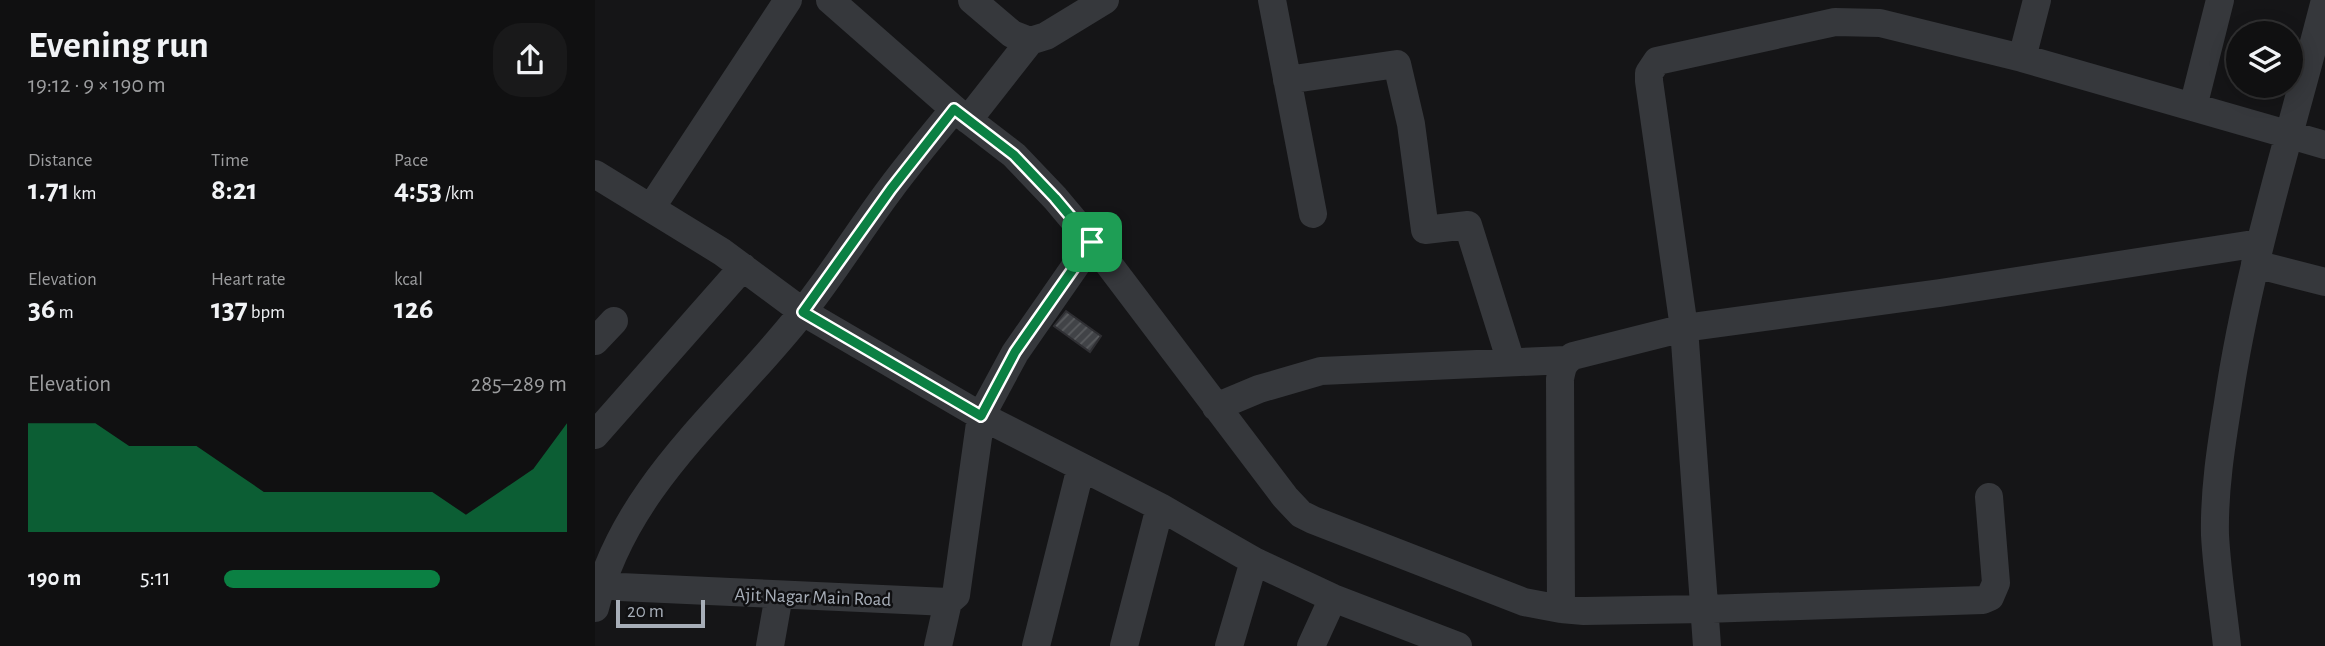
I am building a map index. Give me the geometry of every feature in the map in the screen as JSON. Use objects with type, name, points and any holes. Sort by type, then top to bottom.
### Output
[{"type":"street","points":[[651,208],[788,0]]},
{"type":"street","points":[[830,0],[961,114],[1014,155],[1055,198],[1092,242],[1285,497],[1301,514],[1313,520],[1524,602],[1561,609],[1705,609],[1983,600],[1990,597],[1996,583],[1989,497]]},
{"type":"street","points":[[972,0],[1012,34],[1030,41]]},
{"type":"street","points":[[597,590],[628,524],[660,476],[803,312],[891,189],[1030,41],[1046,36],[1105,0]]},
{"type":"street","points":[[1272,0],[1313,214]]},
{"type":"street","points":[[2022,58],[2037,0]]},
{"type":"street","points":[[2193,107],[2220,0]]},
{"type":"street","points":[[2227,646],[2215,534],[2219,460],[2241,319],[2325,0]]},
{"type":"street","points":[[1707,646],[1684,328],[1649,81],[1649,73],[1657,61],[1882,11],[2022,58],[2325,145]]},
{"type":"street","points":[[1287,80],[1397,64],[1411,124],[1426,230],[1468,225],[1511,362]]},
{"type":"street","points":[[595,174],[743,267],[803,312],[981,416],[1160,507],[1254,561],[1333,598],[1458,646]]},
{"type":"street","points":[[938,646],[948,602],[955,595],[981,416],[1015,352],[1092,242]]},
{"type":"street","points":[[1216,407],[1259,389],[1321,371],[1566,360],[1623,342],[1684,328],[2257,254],[2325,282]]},
{"type":"street","points":[[595,435],[743,267]]},
{"type":"street","points":[[595,341],[614,321]]},
{"type":"street","points":[[1561,609],[1560,379],[1566,360]]},
{"type":"street","points":[[1037,646],[1081,467]]},
{"type":"street","points":[[1124,646],[1160,507]]},
{"type":"street","points":[[1229,646],[1254,561]]},
{"type":"street","name":"Ajit Nagar Main Road","points":[[597,590],[620,587],[948,602]]},
{"type":"street","points":[[770,646],[779,595]]},
{"type":"street","points":[[1311,646],[1333,598]]},
{"type":"building","points":[[1066,311],[1101,336],[1090,352],[1054,326]]},
{"type":"route","points":[[954,109],[1014,155],[1092,242],[1015,352],[981,416],[803,312],[891,189],[954,109]]}]
